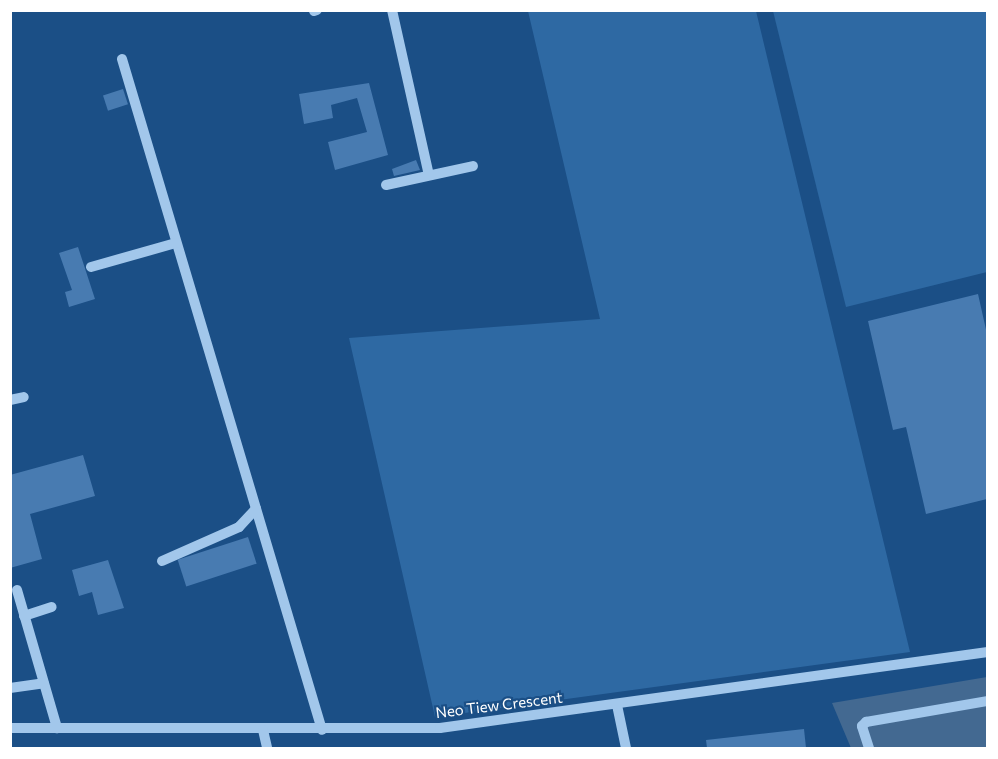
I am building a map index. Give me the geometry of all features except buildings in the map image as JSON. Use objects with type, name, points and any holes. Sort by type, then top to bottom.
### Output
[{"type":"street","points":[[392,10],[429,175]]},
{"type":"street","points":[[122,58],[322,730]]},
{"type":"street","points":[[386,185],[473,166]]},
{"type":"street","points":[[91,267],[176,243]]},
{"type":"street","points":[[10,400],[24,397]]},
{"type":"street","points":[[162,561],[239,527],[256,509]]},
{"type":"street","points":[[17,590],[57,728]]},
{"type":"street","points":[[24,616],[52,607]]},
{"type":"street","name":"Neo Tiew Crescent","points":[[10,728],[322,730],[440,728],[987,652]]},
{"type":"street","points":[[10,688],[44,683]]},
{"type":"street","points":[[869,748],[862,726],[866,722],[987,701]]},
{"type":"street","points":[[617,705],[626,748]]},
{"type":"street","points":[[263,729],[267,748]]},
{"type":"shaded area","points":[[528,11],[756,11],[910,652],[435,717],[349,338],[600,319]]},
{"type":"shaded area","points":[[773,11],[987,11],[987,272],[846,307]]},
{"type":"shaded area","points":[[987,677],[987,748],[851,748],[832,703]]}]
